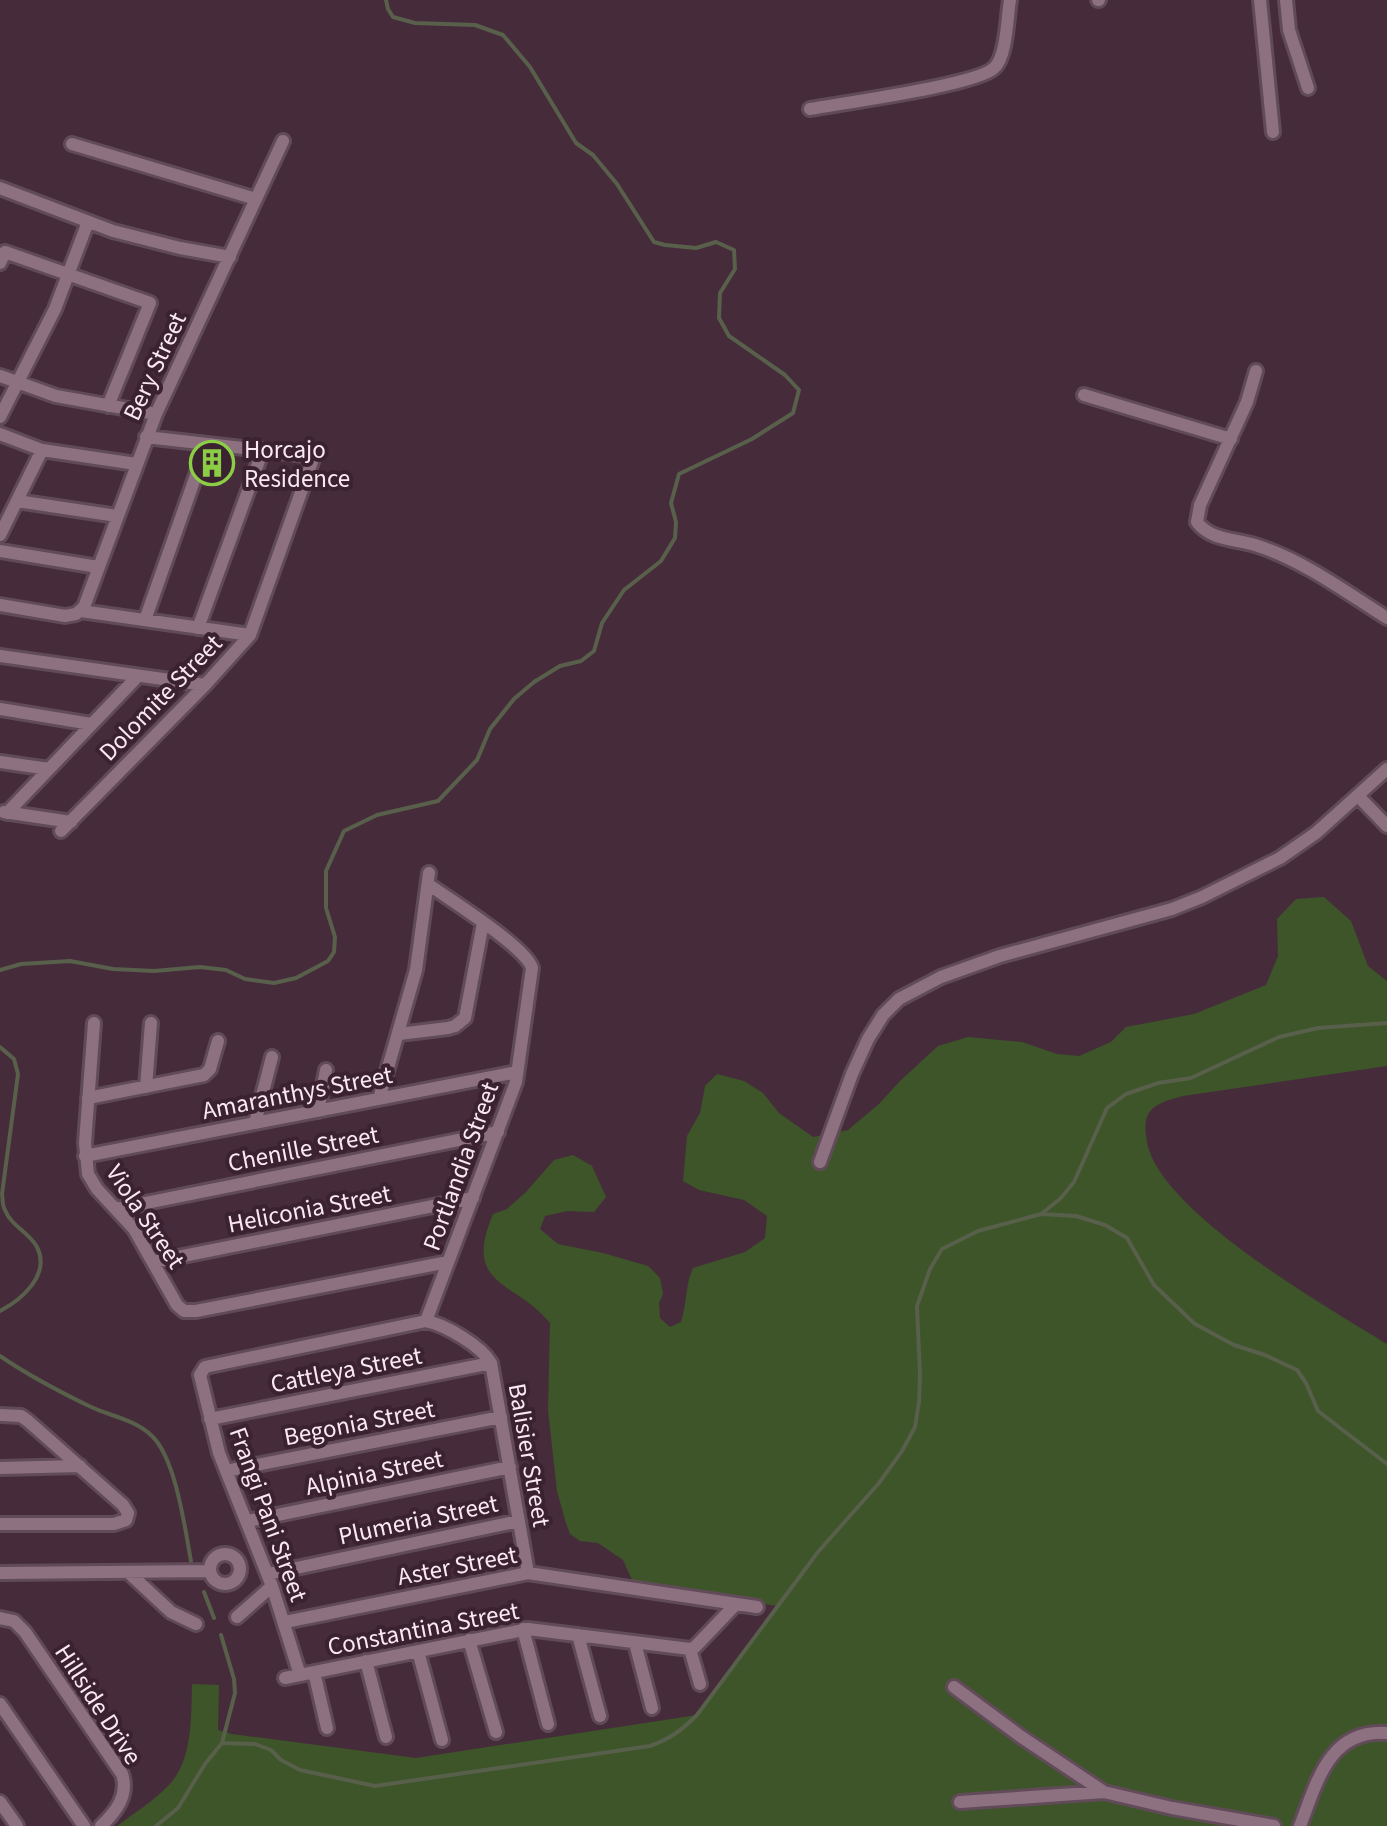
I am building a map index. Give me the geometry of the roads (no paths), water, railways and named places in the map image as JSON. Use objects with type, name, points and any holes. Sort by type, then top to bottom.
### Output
[{"type":"street","points":[[810,109],[934,87],[992,71],[1001,58],[1010,0]]},
{"type":"street","points":[[1260,0],[1273,132]]},
{"type":"street","points":[[1286,0],[1290,30],[1308,88]]},
{"type":"street","name":"Bery Street","points":[[78,612],[146,437],[283,140]]},
{"type":"street","points":[[72,144],[256,199]]},
{"type":"street","points":[[0,188],[146,240],[230,257]]},
{"type":"street","points":[[0,417],[55,309],[88,222]]},
{"type":"street","points":[[0,262],[5,252],[150,303],[108,406]]},
{"type":"street","points":[[1256,371],[1247,402],[1200,505],[1197,522],[1214,535],[1291,558],[1387,618]]},
{"type":"street","points":[[0,376],[56,396],[156,414]]},
{"type":"street","points":[[1084,395],[1231,439]]},
{"type":"street","points":[[0,434],[42,450],[136,464]]},
{"type":"street","name":"Dolomite Street","points":[[4,812],[66,827],[250,635],[314,456],[146,437]]},
{"type":"street","points":[[145,620],[206,444]]},
{"type":"street","points":[[0,535],[42,450]]},
{"type":"street","points":[[198,628],[263,450]]},
{"type":"street","points":[[17,501],[117,516]]},
{"type":"street","points":[[0,551],[98,567]]},
{"type":"street","points":[[0,605],[65,616],[78,612],[250,635]]},
{"type":"street","points":[[0,656],[205,685]]},
{"type":"street","points":[[4,812],[137,677]]},
{"type":"street","points":[[0,710],[91,724]]},
{"type":"street","points":[[0,762],[48,770]]},
{"type":"street","points":[[820,1162],[868,1039],[898,998],[941,977],[1000,956],[1145,917],[1202,897],[1280,858],[1316,832],[1387,769]]},
{"type":"street","points":[[1358,796],[1387,826]]},
{"type":"street","points":[[379,1099],[416,970],[428,878],[483,923],[464,1018],[448,1028],[399,1034]]},
{"type":"street","name":"Portlandia Street","points":[[426,1322],[517,1072],[532,964],[483,923]]},
{"type":"street","name":"Viola Street","points":[[94,1022],[85,1156],[88,1174],[134,1229],[184,1310],[196,1311],[448,1262]]},
{"type":"street","points":[[146,1088],[151,1023]]},
{"type":"street","points":[[88,1098],[207,1073],[218,1041]]},
{"type":"street","points":[[255,1123],[272,1057]]},
{"type":"street","points":[[318,1111],[326,1070]]},
{"type":"street","name":"Amaranthys Street","points":[[85,1156],[517,1072]]},
{"type":"street","name":"Chenille Street","points":[[116,1208],[498,1132]]},
{"type":"street","name":"Heliconia Street","points":[[153,1262],[473,1198]]},
{"type":"street","name":"Balisier Street","points":[[426,1322],[440,1325],[470,1343],[491,1363],[528,1573]]},
{"type":"street","name":"Frangi Pani Street","points":[[328,1728],[226,1471],[210,1419],[201,1369],[426,1322]]},
{"type":"street","name":"Cattleya Street","points":[[210,1419],[491,1363]]},
{"type":"street","points":[[0,1415],[25,1418],[123,1505],[128,1517],[114,1524],[0,1524]]},
{"type":"street","name":"Begonia Street","points":[[226,1471],[501,1417]]},
{"type":"street","points":[[0,1468],[80,1466]]},
{"type":"street","name":"Alpinia Street","points":[[248,1521],[510,1467]]},
{"type":"street","name":"Plumeria Street","points":[[270,1580],[519,1521]]},
{"type":"street","points":[[0,1572],[210,1571],[215,1558],[225,1554],[239,1566],[262,1559]]},
{"type":"street","points":[[128,1572],[171,1612],[196,1624]]},
{"type":"street","name":"Aster Street","points":[[285,1622],[528,1573],[757,1607]]},
{"type":"street","points":[[237,1617],[270,1580]]},
{"type":"street","points":[[700,1684],[690,1649],[736,1604]]},
{"type":"street","name":"Hillside Drive","points":[[0,1618],[14,1621],[25,1632],[122,1774],[124,1795],[101,1826]]},
{"type":"street","name":"Constantina Street","points":[[284,1678],[537,1629],[690,1649]]},
{"type":"street","points":[[523,1630],[548,1724]]},
{"type":"street","points":[[578,1635],[600,1716]]},
{"type":"street","points":[[470,1640],[496,1732]]},
{"type":"street","points":[[635,1643],[652,1708]]},
{"type":"street","points":[[418,1651],[442,1740]]},
{"type":"street","points":[[366,1662],[386,1737]]},
{"type":"street","points":[[954,1686],[1104,1792]]},
{"type":"street","points":[[0,1704],[84,1826]]},
{"type":"street","points":[[1300,1826],[1320,1772],[1335,1750],[1368,1733],[1387,1733]]},
{"type":"street","points":[[960,1802],[1104,1792],[1188,1812],[1274,1826]]},
{"type":"street","points":[[0,1802],[16,1826]]},
{"type":"waterway","points":[[0,970],[21,964],[70,961],[154,971],[200,967],[274,983],[296,978],[328,961],[334,952],[335,937],[326,908],[326,871],[344,831],[377,815],[438,801],[477,760],[490,729],[514,699],[560,666],[581,661],[594,651],[602,623],[624,590],[661,561],[675,538],[671,503],[679,474],[752,439],[793,413],[799,390],[785,375],[729,336],[719,318],[720,293],[735,269],[734,250],[716,242],[696,248],[654,242],[617,184],[593,155],[576,143],[530,67],[503,35],[475,25],[415,23],[393,17],[386,0]]},
{"type":"waterway","points":[[1041,1214],[1074,1182],[1107,1108],[1126,1094],[1158,1083],[1191,1078],[1279,1037],[1318,1028],[1387,1023]]},
{"type":"waterway","points":[[0,1047],[14,1059],[18,1074],[3,1204],[12,1221],[34,1242],[40,1257],[32,1285],[0,1311]]},
{"type":"waterway","points":[[222,1743],[255,1744],[300,1770],[375,1786],[650,1746],[675,1734],[697,1715],[818,1552],[902,1451],[915,1427],[919,1402],[917,1306],[942,1249],[978,1231],[1041,1214],[1076,1216],[1105,1225],[1127,1238],[1154,1285],[1195,1324],[1234,1345],[1297,1370],[1318,1411],[1387,1464]]},
{"type":"waterway","points":[[0,1356],[55,1389],[130,1422],[152,1436],[173,1477],[191,1561]]},
{"type":"waterway","points":[[204,1592],[214,1618]]},
{"type":"waterway","points":[[156,1826],[178,1808],[222,1743],[235,1693],[221,1635]]},
{"type":"place","name":"Horcajo Residence","points":[[212,463]]}]
